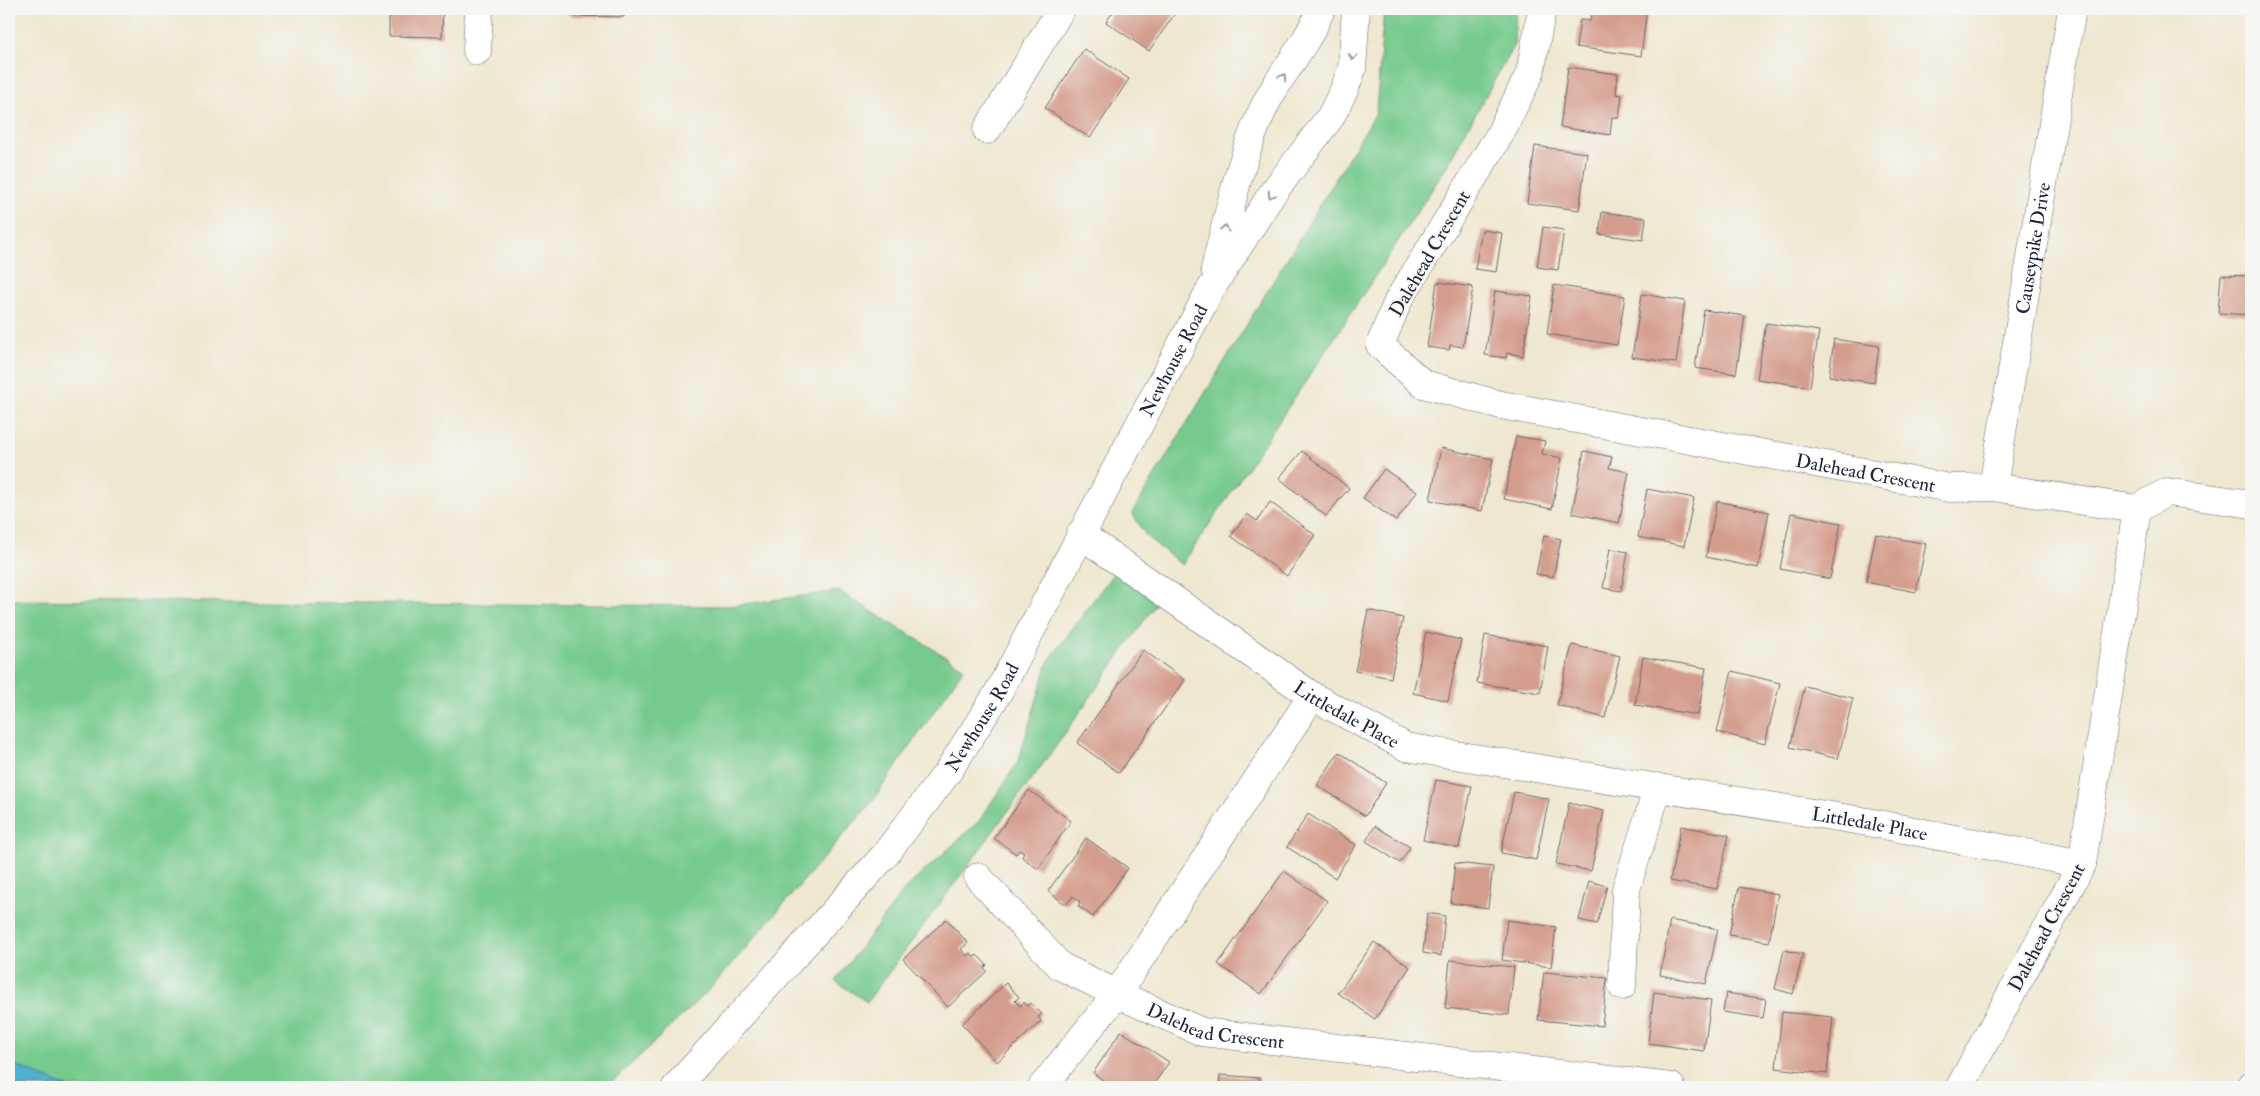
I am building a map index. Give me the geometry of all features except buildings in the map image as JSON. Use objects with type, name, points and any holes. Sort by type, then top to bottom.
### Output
[{"type":"street","points":[[477,51],[478,9]]},
{"type":"street","points":[[987,130],[1061,9]]},
{"type":"street","name":"Newhouse Road","points":[[1209,292],[1237,181],[1252,139],[1268,101],[1299,51],[1321,9]]},
{"type":"street","name":"Newhouse Road","points":[[676,1087],[884,856],[947,773],[998,693],[1209,292],[1272,194],[1331,116],[1352,69],[1356,9]]},
{"type":"street","name":"Dalehead Crescent","points":[[1542,9],[1530,73],[1500,134],[1398,301],[1380,344],[1423,384],[1501,405],[1950,488],[1993,487],[2136,509],[2082,864],[1960,1087]]},
{"type":"street","name":"Causeypike Drive","points":[[1993,487],[2072,9]]},
{"type":"street","points":[[2136,509],[2167,492],[2251,504]]},
{"type":"street","name":"Littledale Place","points":[[1080,534],[1312,696],[1406,747],[1868,822],[2082,864]]},
{"type":"street","name":"Dalehead Crescent","points":[[1312,696],[1117,994],[1202,1032],[1671,1087]]},
{"type":"street","points":[[1622,986],[1626,889],[1658,788]]},
{"type":"street","points":[[978,877],[1060,966],[1117,994],[1042,1087]]},
{"type":"green space","points":[[1384,9],[1516,9],[1514,45],[1442,174],[1182,565],[1147,537],[1132,513],[1376,113]]},
{"type":"green space","points":[[1115,571],[1158,601],[1054,749],[867,1002],[835,981],[906,888],[979,821],[1018,762],[1048,662]]},
{"type":"green space","points":[[839,591],[964,668],[871,803],[711,988],[607,1087],[9,1087],[9,600],[730,606]]},
{"type":"water","points":[[15,1065],[67,1087],[9,1087],[9,1069]]}]
